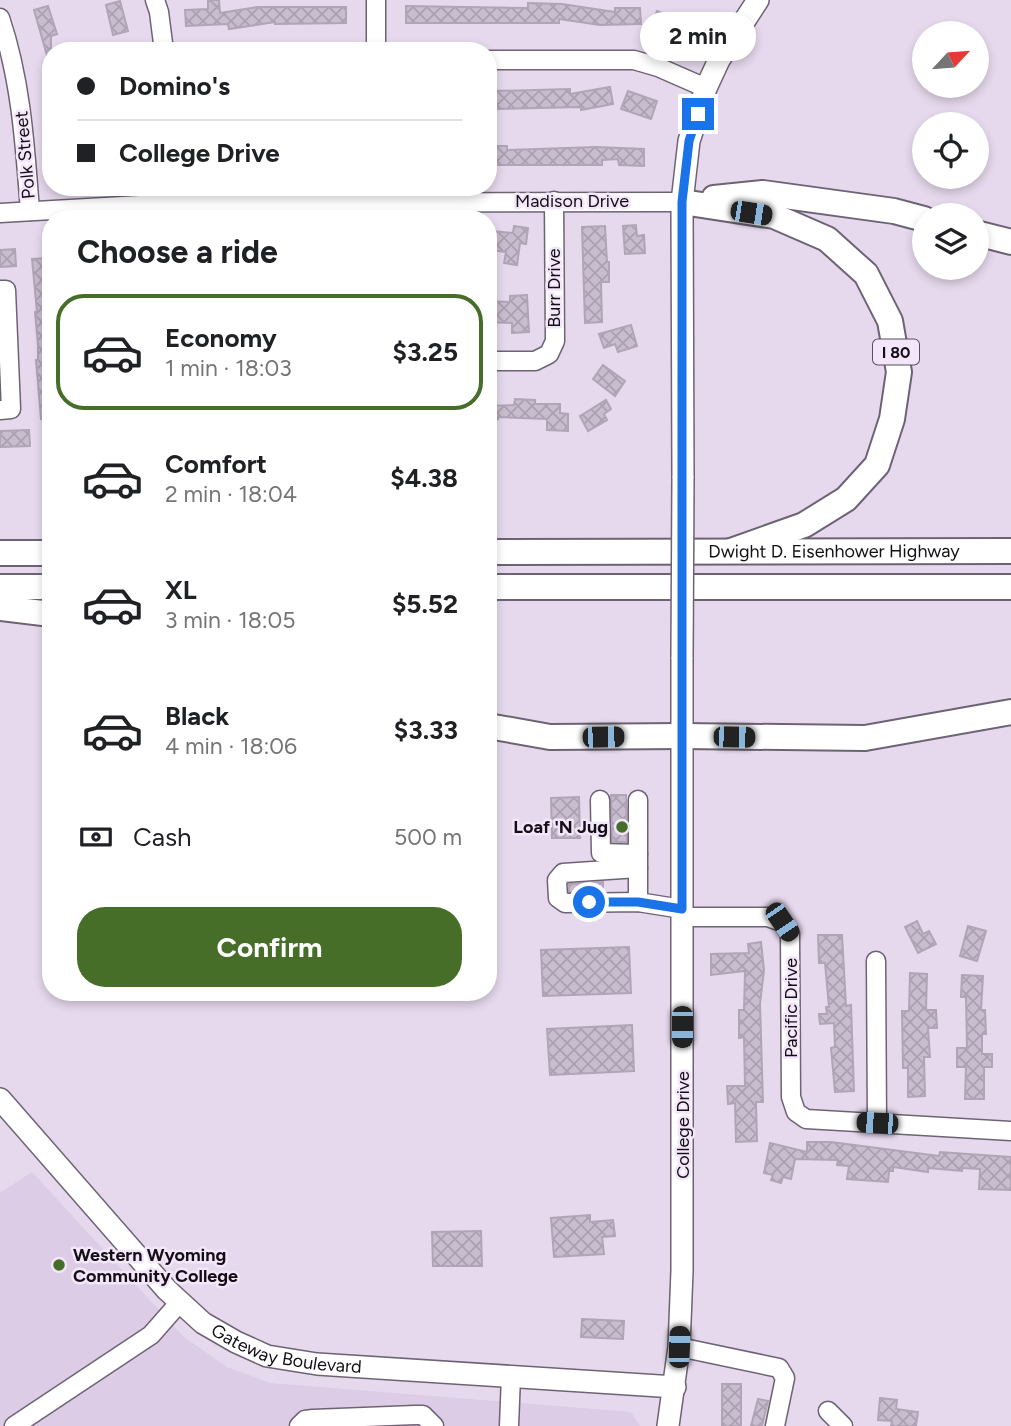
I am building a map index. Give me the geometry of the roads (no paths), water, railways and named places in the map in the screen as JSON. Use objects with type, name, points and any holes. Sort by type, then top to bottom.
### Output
[{"type":"highway","points":[[682,202],[763,193],[912,216]]},
{"type":"highway","name":"I 80","points":[[682,202],[774,216],[827,239],[866,274],[890,321],[900,372],[892,419],[877,465],[846,499],[804,526],[732,551]]},
{"type":"highway","points":[[989,236],[1011,242]]},
{"type":"highway","name":"Dwight D. Eisenhower Highway","points":[[497,552],[1011,551]]},
{"type":"highway","points":[[0,553],[42,552]]},
{"type":"highway","points":[[0,587],[42,587]]},
{"type":"highway","name":"Dwight D. Eisenhower Highway","points":[[497,587],[1011,587]]},
{"type":"highway","points":[[0,608],[42,613]]},
{"type":"highway","points":[[497,728],[550,737],[865,738],[1011,712]]},
{"type":"main road","name":"College Drive","points":[[668,1426],[679,1347],[682,1272],[682,202],[689,141],[706,88],[719,60],[758,0]]},
{"type":"main road","name":"Gateway Boulevard","points":[[0,1099],[167,1290],[214,1329],[267,1356],[317,1364],[675,1387]]},
{"type":"street","points":[[155,0],[162,42]]},
{"type":"street","points":[[376,0],[376,42]]},
{"type":"street","name":"Polk Street","points":[[0,18],[9,43],[22,113],[30,211]]},
{"type":"street","points":[[497,60],[634,60],[658,67],[706,88]]},
{"type":"street","name":"Burr Drive","points":[[497,361],[535,361],[549,354],[555,341],[554,201]]},
{"type":"street","name":"Madison Drive","points":[[48,210],[175,203],[682,202]]},
{"type":"street","name":"Madison Drive","points":[[0,213],[42,210]]},
{"type":"street","points":[[0,290],[6,290],[11,409],[0,410]]},
{"type":"street","points":[[600,800],[601,853],[638,861]]},
{"type":"street","points":[[638,800],[638,902]]},
{"type":"street","points":[[638,861],[563,873],[557,880],[559,900],[565,903],[638,902],[682,913]]},
{"type":"street","name":"Pacific Drive","points":[[682,913],[768,918],[782,922],[790,934],[791,1097],[796,1112],[806,1119],[877,1123]]},
{"type":"street","points":[[876,961],[877,1123],[1011,1131]]},
{"type":"street","points":[[14,1426],[151,1335],[180,1302]]},
{"type":"street","points":[[679,1347],[779,1368],[785,1378],[775,1426]]},
{"type":"street","points":[[509,1426],[510,1376]]},
{"type":"street","points":[[828,1411],[844,1426]]},
{"type":"street","points":[[299,1426],[305,1420],[313,1419],[423,1415],[434,1426]]},
{"type":"place","name":"Loaf 'N Jug","points":[[622,827]]},
{"type":"place","name":"Western Wyoming Community College","points":[[59,1265]]}]
